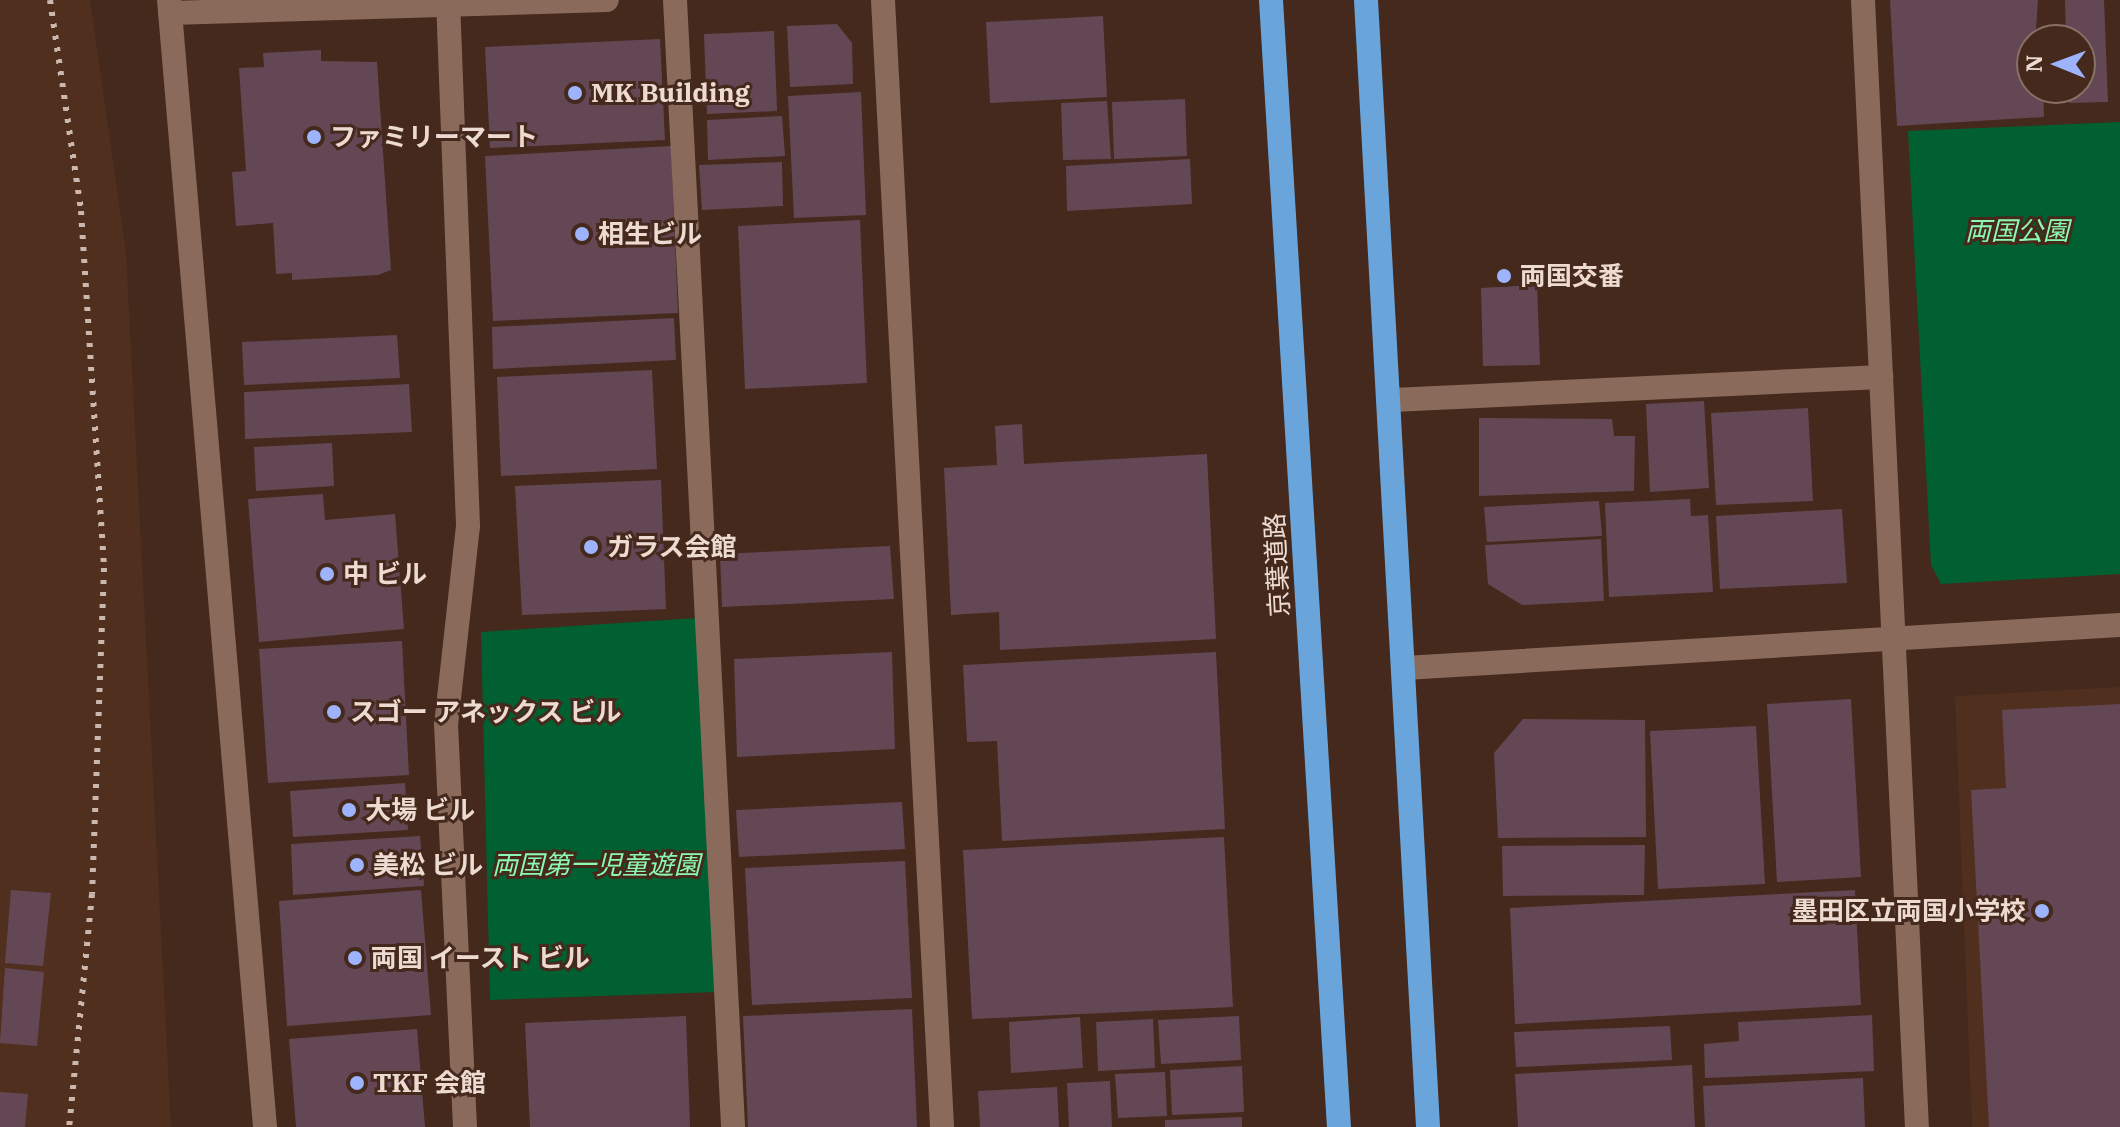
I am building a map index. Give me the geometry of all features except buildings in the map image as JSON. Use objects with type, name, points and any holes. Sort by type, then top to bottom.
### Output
[{"type":"highway","name":"京葉道路","points":[[1271,0],[1339,1127]]},
{"type":"highway","points":[[1366,0],[1393,400],[1428,1127]]},
{"type":"street","points":[[265,1127],[170,7],[607,0]]},
{"type":"street","points":[[675,0],[733,1127]]},
{"type":"street","points":[[883,0],[942,1127]]},
{"type":"street","points":[[1863,0],[1917,1127]]},
{"type":"street","points":[[448,2],[468,526],[446,724],[465,1127]]},
{"type":"street","points":[[1393,400],[1881,377]]},
{"type":"street","points":[[1405,668],[2120,625]]},
{"type":"shaded area","points":[[0,0],[90,0],[126,253],[171,1127],[0,1127]]},
{"type":"shaded area","name":"墨田区立両国小学校","points":[[2120,687],[2120,1127],[1972,1127],[1955,696]]},
{"type":"green space","name":"両国公園","points":[[2120,122],[2120,574],[1941,584],[1931,565],[1908,131]]},
{"type":"green space","name":"両国第一児童遊園","points":[[697,618],[716,992],[490,1000],[481,632]]},
{"type":"railway","points":[[50,0],[81,211],[104,568],[92,894],[69,1127]]},
{"type":"place","name":"MK Building","points":[[575,93]]},
{"type":"place","name":"ファミリーマート","points":[[314,137]]},
{"type":"place","name":"相生ビル","points":[[582,234]]},
{"type":"place","name":"両国交番","points":[[1504,276]]},
{"type":"place","name":"ガラス会館","points":[[591,547]]},
{"type":"place","name":"中 ビル","points":[[327,574]]},
{"type":"place","name":"スゴー アネックス ビル","points":[[334,712]]},
{"type":"place","name":"大場 ビル","points":[[349,810]]},
{"type":"place","name":"美松 ビル","points":[[357,865]]},
{"type":"place","name":"墨田区立両国小学校","points":[[2042,911]]},
{"type":"place","name":"両国 イースト ビル","points":[[355,958]]},
{"type":"place","name":"TKF 会館","points":[[357,1083]]}]
